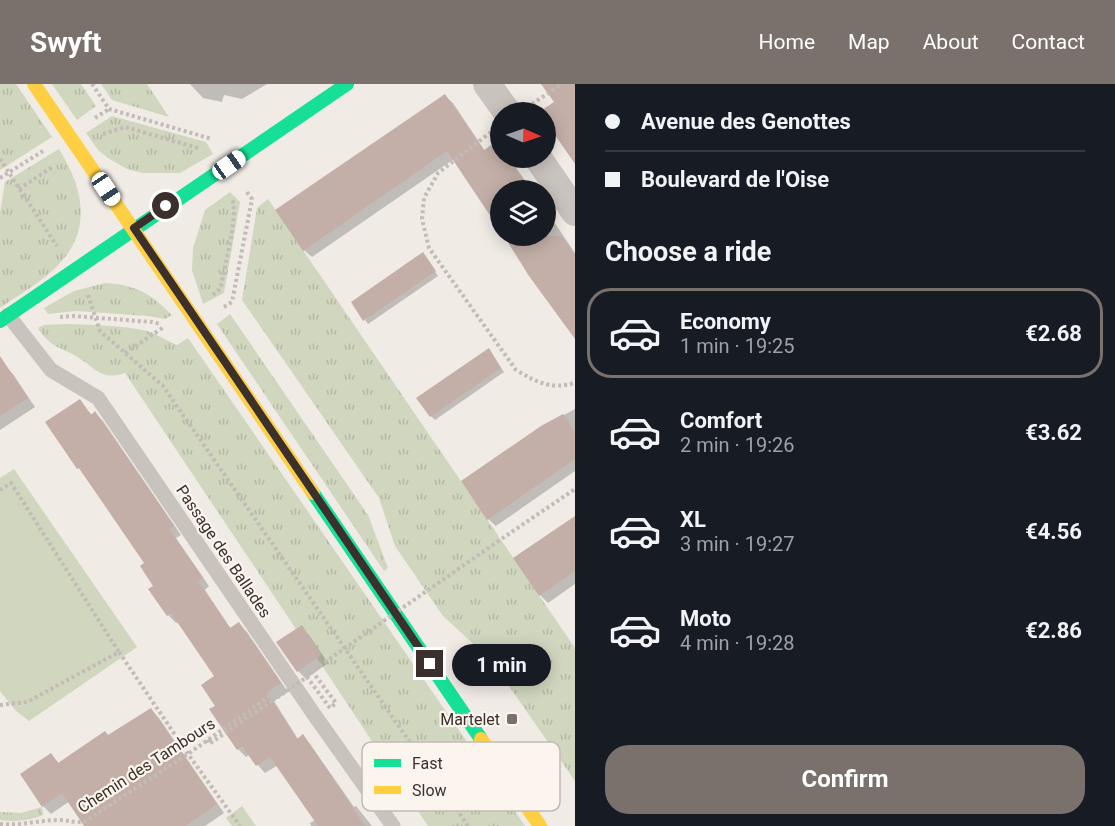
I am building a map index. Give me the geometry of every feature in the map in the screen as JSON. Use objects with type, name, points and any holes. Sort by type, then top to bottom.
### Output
[{"type":"main road","points":[[34,84],[483,742]]},
{"type":"main road","points":[[4,318],[347,84]]},
{"type":"main road","points":[[530,811],[540,826]]},
{"type":"street","points":[[487,84],[499,102]]},
{"type":"street","points":[[544,168],[575,212]]},
{"type":"lane","name":"Passage des Ballades","points":[[4,318],[19,330],[51,370],[98,398],[362,782]]},
{"type":"lane","name":"Passage des Ballades","points":[[382,811],[393,826]]},
{"type":"path","points":[[533,102],[562,84]]},
{"type":"path","points":[[490,132],[438,173],[424,198],[422,219],[429,248],[516,370],[545,384],[561,387],[575,383]]},
{"type":"path","points":[[0,159],[91,299],[100,331],[164,386],[410,742]]},
{"type":"path","points":[[19,330],[36,319],[74,316],[152,322],[166,326],[177,334],[232,302]]},
{"type":"path","points":[[0,490],[11,483],[119,652],[240,826]]},
{"type":"path","points":[[207,740],[209,744],[307,677],[330,708],[336,704],[312,671],[318,665],[575,489]]},
{"type":"path","points":[[0,705],[27,702],[119,652]]},
{"type":"path","name":"Chemin des Tambours","points":[[0,825],[16,826],[60,820],[84,822],[188,754],[291,681]]},
{"type":"path","points":[[458,811],[468,826]]},
{"type":"green space","points":[[0,84],[16,84],[52,137],[0,170]]},
{"type":"green space","points":[[52,84],[81,84],[96,106],[77,120]]},
{"type":"green space","points":[[101,84],[147,84],[169,117],[112,100]]},
{"type":"green space","points":[[112,116],[206,142],[213,154],[180,173],[143,173],[127,169],[98,150],[86,133]]},
{"type":"green space","points":[[59,149],[75,181],[79,196],[81,212],[74,242],[66,256],[53,270],[0,308],[0,213],[5,182]]},
{"type":"green space","points":[[230,192],[240,202],[224,293],[203,304],[192,270],[193,248],[205,210]]},
{"type":"green space","points":[[268,199],[575,648],[575,781],[560,759],[560,742],[548,742],[491,660],[443,616],[395,546],[379,498],[242,300],[257,208]]},
{"type":"green space","points":[[105,283],[142,291],[172,315],[165,319],[76,311],[48,314],[44,308],[74,291]]},
{"type":"green space","points":[[230,314],[368,515],[388,568],[384,571],[217,324]]},
{"type":"green space","points":[[66,324],[137,329],[151,332],[177,345],[188,338],[467,742],[372,742],[317,658],[321,654],[302,626],[296,629],[125,373],[110,376],[100,373],[47,340],[38,328],[44,325]]},
{"type":"green space","points":[[14,469],[137,647],[29,721],[16,711],[0,691],[0,478]]},
{"type":"green space","points":[[242,806],[256,826],[232,826],[226,818]]},
{"type":"green space","points":[[42,807],[43,815],[38,817],[11,821],[0,820],[0,812],[21,813]]},
{"type":"green space","points":[[418,811],[515,811],[525,826],[428,826]]},
{"type":"building","points":[[541,84],[575,84],[575,164],[556,136],[556,102]]},
{"type":"building","points":[[445,94],[484,150],[490,146],[490,168],[515,168],[524,180],[490,180],[490,216],[447,151],[303,251],[275,210]]},
{"type":"building","points":[[556,236],[562,236],[575,255],[575,339],[510,246],[556,246]]},
{"type":"building","points":[[423,252],[436,271],[363,321],[351,302]]},
{"type":"building","points":[[489,348],[501,368],[430,417],[416,398]]},
{"type":"building","points":[[0,356],[28,398],[0,416]]},
{"type":"building","points":[[80,399],[91,415],[95,411],[174,526],[169,529],[203,578],[198,581],[230,628],[239,622],[281,683],[267,692],[297,739],[303,734],[365,826],[318,826],[270,757],[256,766],[242,746],[237,750],[209,709],[215,706],[201,685],[214,676],[171,613],[167,616],[148,589],[153,586],[140,566],[144,563],[45,422]]},
{"type":"building","points":[[563,414],[575,432],[575,459],[487,520],[461,481],[541,426]]},
{"type":"building","points":[[575,516],[575,571],[539,596],[513,558]]},
{"type":"building","points":[[302,625],[321,655],[297,672],[276,642]]},
{"type":"building","points":[[151,708],[217,804],[186,826],[84,826],[62,793],[42,807],[20,774],[51,753],[58,763],[105,731],[108,735]]},
{"type":"traffic: fast","points":[[0,321],[347,84]]},
{"type":"traffic: fast","points":[[313,493],[481,739]]},
{"type":"traffic: slow","points":[[34,84],[313,493]]},
{"type":"traffic: slow","points":[[530,811],[540,826]]},
{"type":"place","name":"Martelet","points":[[512,719]]},
{"type":"route","points":[[166,206],[134,228],[430,664]]}]
